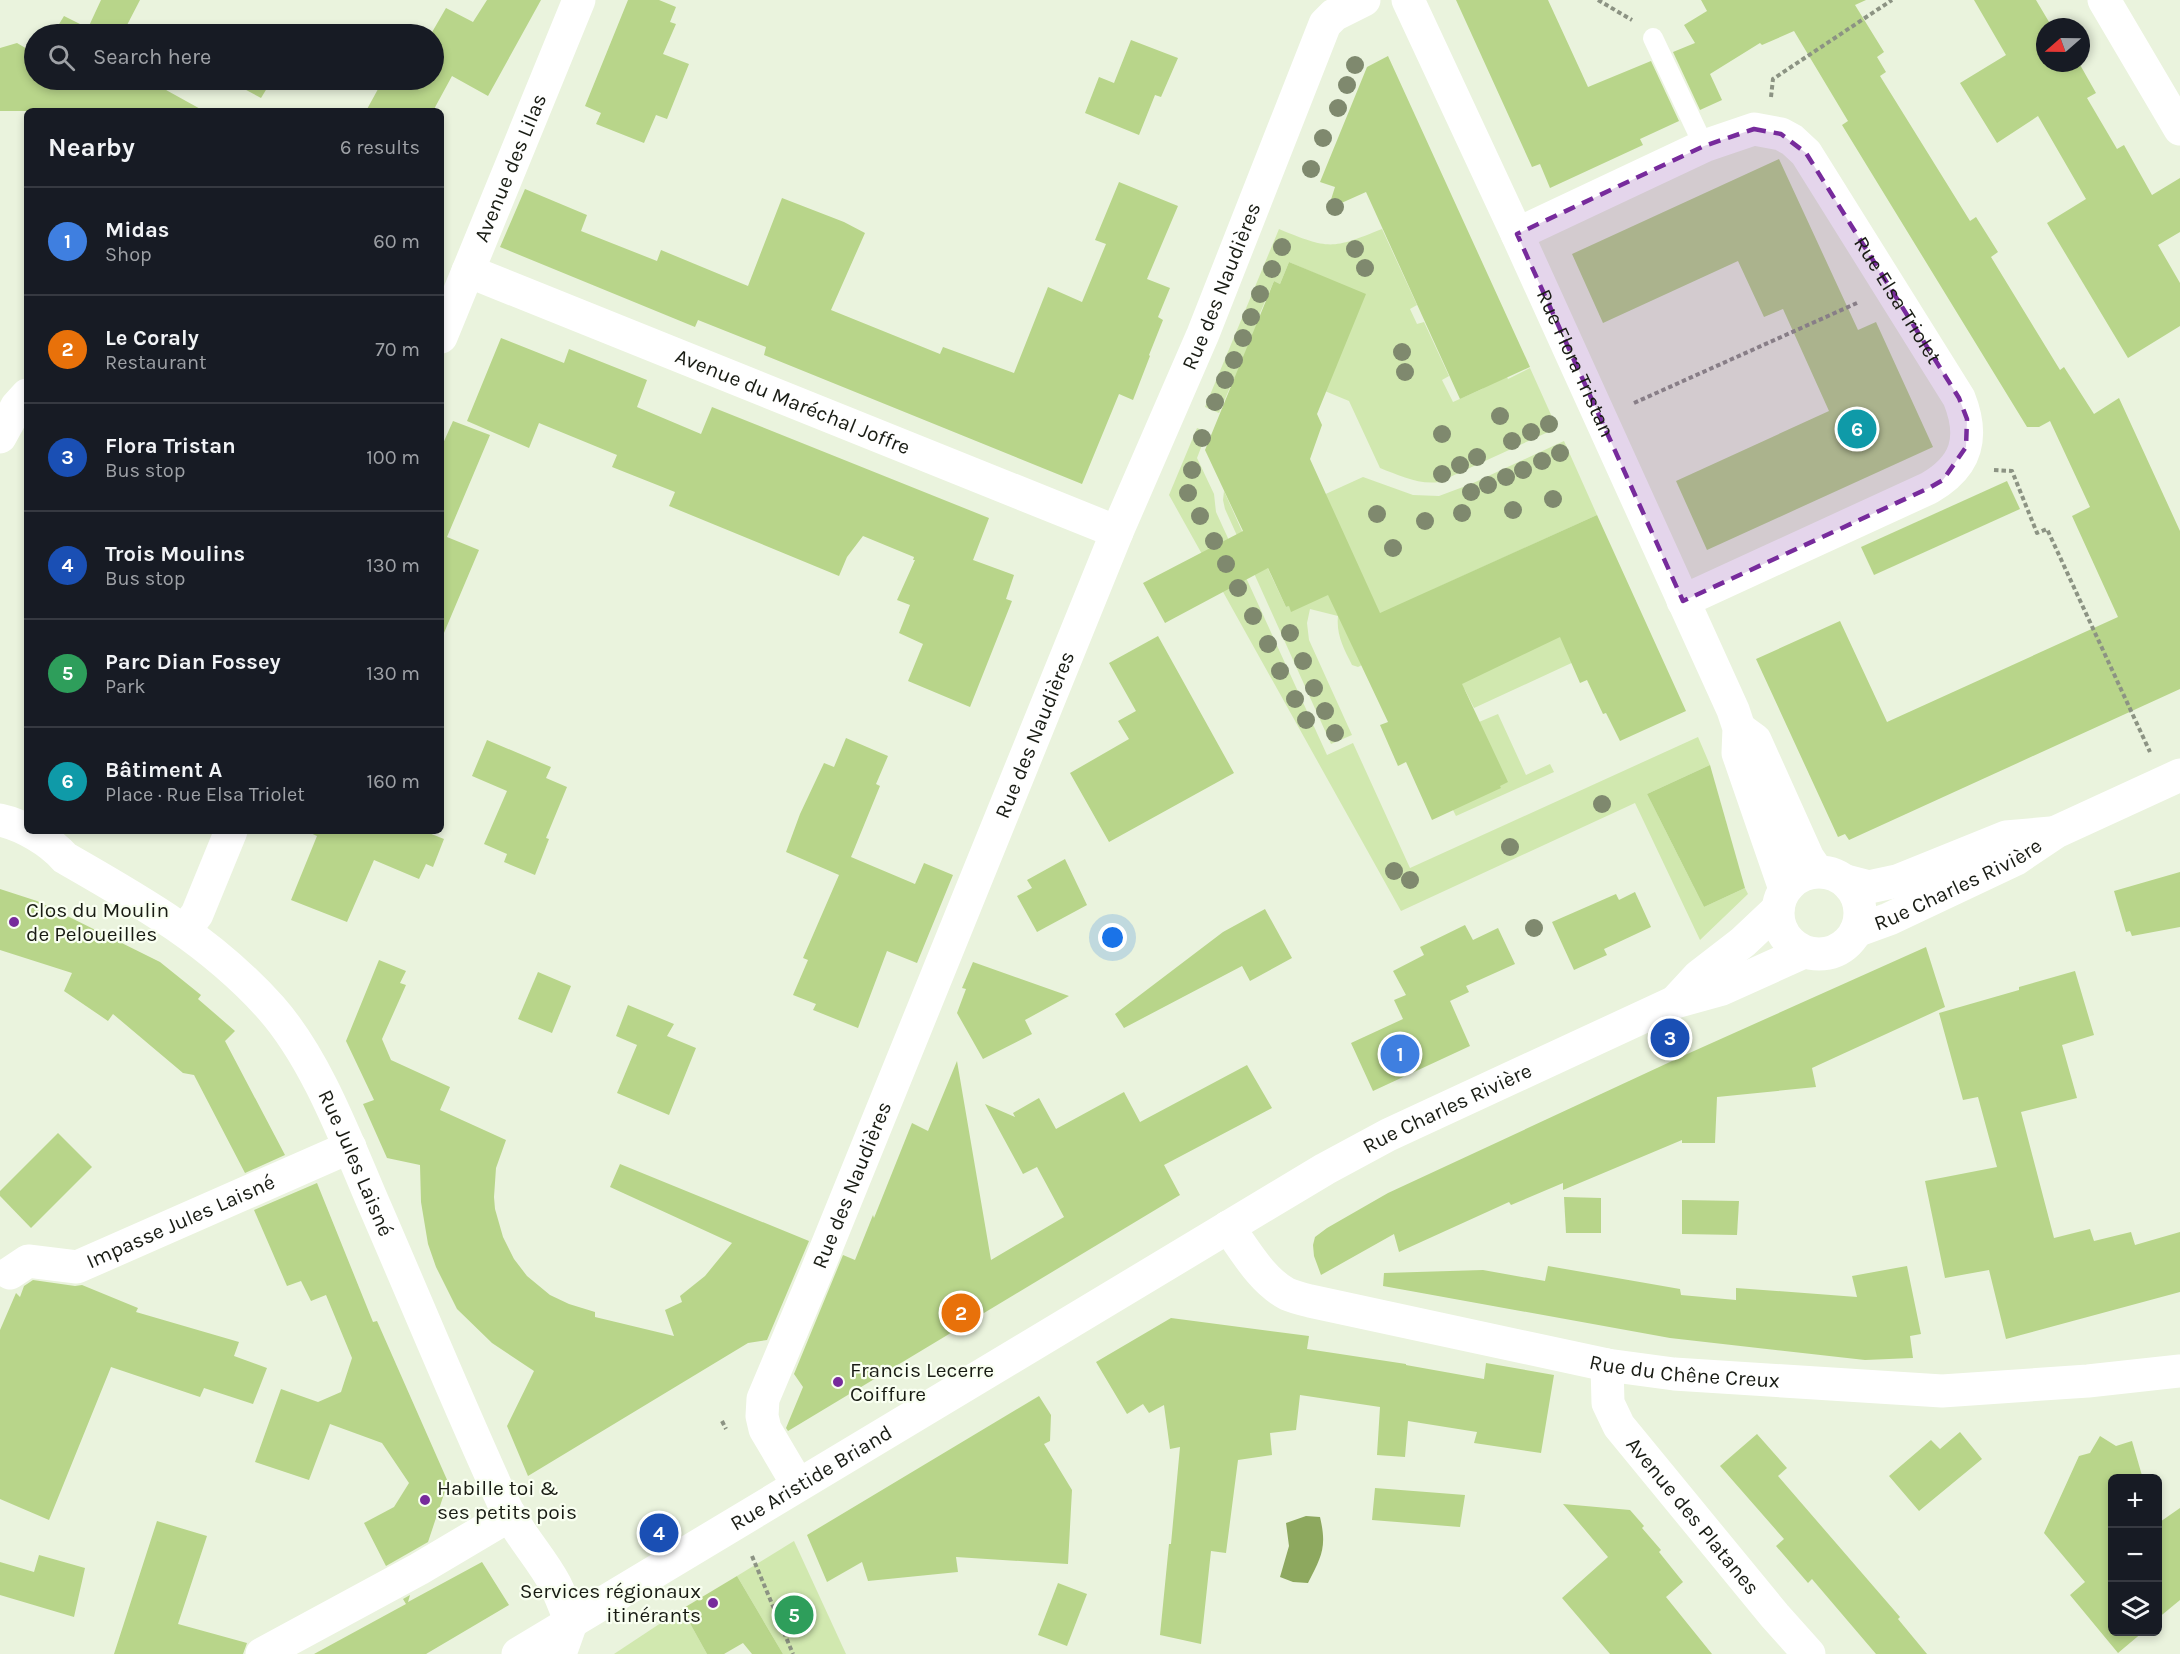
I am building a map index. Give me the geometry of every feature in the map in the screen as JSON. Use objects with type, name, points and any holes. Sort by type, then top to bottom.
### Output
[{"type":"street","name":"Avenue des Lilas","points":[[444,330],[579,0]]},
{"type":"street","name":"Rue des Naudières","points":[[798,1485],[765,1429],[762,1416],[763,1399],[1117,532],[1203,334],[1325,24],[1334,15],[1364,0]]},
{"type":"street","name":"Rue Flora Tristan","points":[[1408,0],[1711,660],[1739,728],[1738,753],[1767,841],[1782,899]]},
{"type":"street","points":[[2104,0],[2180,129]]},
{"type":"street","points":[[1517,234],[1704,146],[1754,129],[1765,130]]},
{"type":"street","name":"Rue Elsa Triolet","points":[[1683,601],[1929,488],[1943,480],[1966,447],[1967,419],[1959,398],[1806,153],[1792,140],[1781,134],[1765,130]]},
{"type":"street","name":"Avenue du Maréchal Joffre","points":[[468,271],[1117,532]]},
{"type":"street","points":[[0,437],[24,398]]},
{"type":"street","name":"Rue Flora Tristan","points":[[1739,728],[1755,740],[1808,858],[1831,876]]},
{"type":"street","name":"Rue Charles Rivière","points":[[1856,931],[1889,919],[2016,859],[2056,832],[2172,779]]},
{"type":"street","name":"Rue Jules Laisné","points":[[0,820],[13,823],[24,830]]},
{"type":"street","name":"Rue Charles Rivière","points":[[1675,1002],[1698,976],[1743,942],[1782,899],[1794,880],[1805,874],[1831,876],[1869,887],[1897,881],[2006,837],[2056,832]]},
{"type":"street","name":"Rue Jules Laisné","points":[[31,834],[57,849],[65,858],[164,915],[185,930],[210,950],[271,1008],[295,1040],[350,1147],[510,1515],[555,1584],[571,1623]]},
{"type":"street","points":[[185,930],[197,914],[230,834]]},
{"type":"street","name":"Rue Charles Rivière","points":[[1228,1227],[1309,1178],[1388,1135],[1675,1002],[1722,989],[1804,952],[1816,954],[1839,949],[1849,942],[1856,931],[1860,918],[1860,904],[1855,892],[1831,876]]},
{"type":"street","points":[[1782,899],[1779,922],[1784,935],[1804,952]]},
{"type":"street","name":"Impasse Jules Laisné","points":[[10,1273],[28,1261],[77,1267],[350,1147]]},
{"type":"street","name":"Rue Aristide Briand","points":[[518,1654],[1228,1227]]},
{"type":"street","name":"Rue du Chêne Creux","points":[[1228,1227],[1271,1282],[1287,1293],[1310,1301],[1606,1365],[1674,1374],[1942,1391],[2088,1381],[2180,1371]]},
{"type":"street","name":"Avenue des Platanes","points":[[1606,1365],[1608,1403],[1619,1426],[1809,1654]]},
{"type":"street","points":[[262,1654],[419,1569],[510,1515]]},
{"type":"street","points":[[560,1654],[571,1623]]},
{"type":"lane","points":[[1653,38],[1704,146]]},
{"type":"path","points":[[1598,0],[1635,21],[1653,38]]},
{"type":"path","points":[[1765,130],[1773,79],[1892,0]]},
{"type":"path","points":[[1624,407],[1876,294],[1888,284]]},
{"type":"path","points":[[1961,456],[1982,468],[2012,471],[2037,533],[2047,530],[2172,779]]},
{"type":"path","points":[[738,1522],[793,1654]]},
{"type":"highlighted area","points":[[1754,129],[1781,134],[1806,153],[1959,398],[1967,419],[1966,447],[1943,480],[1929,488],[1683,601],[1517,234],[1704,146]]},
{"type":"shaded area","points":[[1279,229],[1310,241],[1331,244],[1352,240],[1382,229],[1417,305],[1410,309],[1417,324],[1424,322],[1449,376],[1442,380],[1453,402],[1482,389],[1504,371],[1508,379],[1530,368],[1557,428],[1439,482],[1416,481],[1380,468],[1349,401],[1320,389],[1319,275],[1289,262],[1280,284],[1274,281],[1257,320],[1263,323],[1240,380],[1234,378],[1219,413],[1205,407]]},
{"type":"shaded area","points":[[1197,428],[1207,432],[1197,458],[1214,494],[1216,512],[1327,755],[1353,743],[1410,868],[1698,737],[1710,765],[1647,794],[1704,907],[1745,888],[1748,894],[1700,940],[1635,803],[1401,911],[1169,495]]},
{"type":"shaded area","points":[[1564,441],[1597,515],[1434,589],[1358,667],[1352,665],[1339,636],[1338,616],[1310,609],[1307,623],[1309,640],[1352,735],[1331,744],[1225,509],[1224,491],[1246,540],[1253,537],[1286,607],[1355,576],[1319,497],[1363,477],[1413,495],[1439,496],[1471,484]]},
{"type":"shaded area","points":[[1559,618],[1578,660],[1474,708],[1465,690],[1451,678]]},
{"type":"shaded area","points":[[1498,714],[1526,775],[1550,764],[1554,772],[1456,816],[1453,810],[1479,722]]},
{"type":"shaded area","points":[[1306,1516],[1320,1517],[1323,1536],[1322,1551],[1308,1583],[1293,1582],[1280,1577],[1289,1546],[1286,1523]]},
{"type":"shaded area","points":[[794,1541],[846,1654],[783,1654],[737,1576]]},
{"type":"shaded area","points":[[682,1609],[707,1654],[614,1654]]},
{"type":"building","points":[[101,0],[140,0],[128,24],[90,24]]},
{"type":"building","points":[[487,0],[541,0],[488,96],[452,76],[435,108],[368,108],[378,90],[444,90],[444,24],[437,24],[446,8],[473,22]]},
{"type":"building","points":[[628,0],[659,0],[676,7],[670,22],[676,24],[663,54],[689,64],[667,119],[656,115],[644,143],[596,124],[601,113],[585,106]]},
{"type":"building","points":[[1456,0],[1548,0],[1588,87],[1651,61],[1679,121],[1640,139],[1643,145],[1550,188],[1540,164],[1532,167]]},
{"type":"building","points":[[1701,0],[1866,0],[1855,5],[1884,52],[1877,57],[1886,72],[1880,76],[1970,221],[1976,217],[1998,252],[1991,257],[2060,370],[2064,367],[2094,414],[2119,398],[2180,531],[2180,689],[1849,840],[1845,834],[1838,837],[1756,659],[1840,621],[1887,722],[2118,617],[2072,516],[2090,507],[2050,421],[2039,427],[2027,427],[1842,125],[1848,121],[1794,31],[1762,45],[1760,43],[1710,74],[1722,100],[1700,110],[1673,52],[1695,43],[1684,25],[1707,11]]},
{"type":"building","points":[[1974,0],[2036,0],[2047,18],[2036,18],[2036,72],[2084,72],[2096,93],[2087,98],[2117,149],[2124,145],[2152,195],[2180,178],[2180,232],[2158,245],[2180,283],[2180,326],[2128,358],[2047,223],[2086,199],[2038,116],[1997,143],[1960,83],[2006,55]]},
{"type":"building","points":[[64,16],[80,24],[59,24]]},
{"type":"building","points":[[1131,40],[1178,58],[1161,97],[1155,95],[1139,135],[1085,113],[1099,77],[1114,83]]},
{"type":"building","points":[[17,43],[24,47],[24,90],[166,90],[199,108],[24,108],[24,111],[0,111],[0,48]]},
{"type":"building","points":[[1388,56],[1530,367],[1460,399],[1366,192],[1328,209],[1335,187],[1320,182],[1367,67]]},
{"type":"building","points":[[246,90],[266,90],[261,98]]},
{"type":"building","points":[[1779,159],[1858,330],[1876,322],[1933,447],[1707,550],[1676,481],[1829,411],[1783,309],[1764,317],[1738,261],[1603,323],[1572,254]]},
{"type":"building","points":[[1119,182],[1178,206],[1147,279],[1170,288],[1158,317],[1163,320],[1133,400],[1119,394],[1082,484],[764,355],[766,347],[698,320],[695,327],[500,247],[525,189],[587,215],[581,231],[657,261],[661,250],[748,286],[782,198],[844,222],[865,233],[831,310],[940,354],[943,347],[1014,373],[1048,287],[1082,302],[1106,244],[1095,240]]},
{"type":"building","points":[[1289,262],[1366,294],[1317,414],[1322,425],[1310,459],[1380,613],[1597,515],[1686,711],[1620,741],[1606,713],[1603,714],[1587,680],[1580,683],[1560,637],[1462,684],[1508,782],[1500,786],[1501,788],[1432,820],[1406,762],[1398,766],[1380,725],[1388,722],[1328,595],[1291,612],[1289,606],[1286,607],[1268,568],[1165,623],[1143,583],[1243,531],[1205,450],[1274,281],[1280,284]]},
{"type":"building","points":[[501,338],[564,363],[569,349],[647,380],[637,407],[701,434],[712,407],[989,518],[973,560],[1014,575],[1006,599],[1012,601],[970,707],[908,681],[923,644],[899,633],[910,605],[897,600],[915,560],[913,560],[914,557],[863,536],[847,557],[839,576],[669,506],[675,492],[612,467],[617,455],[539,423],[529,448],[467,421]]},
{"type":"building","points":[[453,421],[490,435],[447,537],[479,550],[444,633],[444,441]]},
{"type":"building","points":[[2007,481],[2020,509],[1874,575],[1861,547]]},
{"type":"building","points":[[1158,636],[1234,773],[1109,842],[1070,773],[1129,739],[1118,721],[1136,711],[1109,663]]},
{"type":"building","points":[[846,738],[888,756],[876,784],[880,786],[851,857],[915,884],[924,863],[953,875],[917,963],[887,951],[858,1028],[813,1010],[816,1004],[793,995],[808,960],[803,958],[839,875],[786,852],[800,814],[824,763],[834,767]]},
{"type":"building","points":[[487,740],[551,767],[546,778],[567,787],[546,838],[549,839],[535,875],[504,862],[507,854],[484,844],[507,791],[472,776]]},
{"type":"building","points":[[1710,765],[1745,888],[1704,907],[1647,794]]},
{"type":"building","points":[[313,834],[432,834],[444,839],[433,867],[426,864],[419,879],[374,860],[347,922],[291,900],[317,836]]},
{"type":"building","points":[[1065,859],[1087,905],[1037,932],[1017,896],[1032,888],[1027,880]]},
{"type":"building","points":[[2180,872],[2180,927],[2132,936],[2130,931],[2126,932],[2114,891]]},
{"type":"building","points":[[0,889],[37,901],[160,962],[201,995],[198,999],[235,1031],[225,1041],[285,1155],[245,1173],[194,1075],[183,1073],[113,1014],[108,1021],[64,991],[72,973],[0,950]]},
{"type":"building","points":[[1635,892],[1651,927],[1604,949],[1607,955],[1574,970],[1552,922],[1616,894],[1619,900]]},
{"type":"building","points":[[1265,909],[1292,958],[1250,981],[1242,966],[1124,1028],[1115,1014],[1223,932]]},
{"type":"building","points":[[1465,925],[1473,940],[1498,928],[1515,964],[1466,986],[1469,992],[1450,1001],[1470,1046],[1373,1091],[1351,1043],[1403,1019],[1394,1000],[1406,995],[1393,971],[1424,955],[1420,947]]},
{"type":"building","points":[[1926,947],[1945,1007],[1812,1068],[1816,1087],[1717,1097],[1715,1143],[1682,1143],[1682,1140],[1563,1190],[1563,1183],[1511,1205],[1509,1202],[1399,1252],[1394,1234],[1321,1275],[1314,1256],[1315,1237],[1388,1193],[1685,1055]]},
{"type":"building","points":[[379,960],[406,971],[400,983],[406,985],[382,1039],[391,1060],[450,1087],[440,1110],[506,1140],[496,1168],[495,1209],[503,1237],[514,1259],[527,1276],[550,1295],[595,1312],[595,1317],[674,1336],[665,1310],[682,1302],[680,1296],[705,1276],[732,1243],[610,1187],[620,1164],[809,1241],[767,1340],[748,1343],[528,1476],[507,1426],[534,1371],[492,1343],[457,1309],[436,1267],[428,1244],[421,1202],[420,1165],[387,1158],[363,1104],[374,1100],[346,1041]]},
{"type":"building","points":[[973,962],[1069,996],[1025,1020],[1032,1034],[983,1059],[957,1013],[966,989],[962,988]]},
{"type":"building","points":[[2075,971],[2094,1035],[2062,1045],[2077,1098],[2021,1112],[2054,1238],[2090,1229],[2094,1241],[2131,1232],[2135,1245],[2180,1232],[2180,1292],[2006,1339],[1989,1270],[1945,1278],[1925,1181],[1997,1167],[1978,1097],[1963,1100],[1939,1013]]},
{"type":"building","points":[[538,972],[571,986],[552,1033],[518,1019]]},
{"type":"building","points":[[628,1005],[674,1024],[667,1036],[696,1048],[669,1115],[617,1093],[637,1045],[616,1036]]},
{"type":"building","points":[[957,1061],[991,1260],[1064,1217],[1037,1167],[1023,1174],[985,1104],[1015,1117],[1013,1113],[1039,1098],[1056,1129],[1124,1092],[1140,1122],[1247,1065],[1272,1108],[1164,1165],[1180,1195],[788,1431],[786,1428],[803,1387],[794,1374],[843,1255],[855,1260],[912,1123],[928,1131]]},
{"type":"building","points":[[58,1133],[92,1167],[31,1228],[0,1196],[0,1191]]},
{"type":"building","points":[[317,1183],[373,1322],[377,1321],[448,1482],[428,1542],[386,1566],[364,1523],[394,1507],[409,1483],[382,1443],[330,1424],[309,1480],[255,1462],[281,1389],[318,1402],[341,1392],[352,1358],[326,1295],[311,1301],[301,1281],[287,1286],[254,1210]]},
{"type":"building","points":[[1564,1197],[1601,1198],[1601,1233],[1566,1233]]},
{"type":"building","points":[[1682,1200],[1739,1201],[1737,1235],[1682,1234]]},
{"type":"building","points":[[1548,1266],[1680,1289],[1681,1295],[1736,1300],[1736,1288],[1857,1297],[1852,1276],[1907,1266],[1921,1334],[1910,1336],[1913,1358],[1865,1360],[1670,1338],[1383,1286],[1384,1273],[1483,1270],[1545,1281]]},
{"type":"building","points":[[33,1280],[82,1285],[138,1308],[136,1312],[239,1342],[234,1356],[267,1368],[253,1404],[204,1388],[200,1397],[111,1367],[49,1520],[0,1499],[0,1330],[16,1293],[20,1297],[24,1286]]},
{"type":"building","points":[[1171,1318],[1309,1336],[1307,1349],[1484,1379],[1486,1363],[1554,1375],[1541,1453],[1474,1443],[1477,1432],[1408,1421],[1405,1457],[1377,1455],[1380,1407],[1300,1395],[1296,1430],[1270,1433],[1272,1455],[1238,1460],[1226,1553],[1211,1551],[1201,1644],[1160,1635],[1180,1447],[1170,1449],[1164,1405],[1149,1413],[1143,1404],[1127,1414],[1096,1362]]},
{"type":"building","points":[[1039,1396],[1051,1415],[1050,1441],[1044,1444],[1072,1490],[1068,1564],[956,1557],[958,1572],[868,1581],[862,1562],[827,1582],[807,1535]]},
{"type":"building","points":[[1960,1432],[1982,1459],[1919,1511],[1889,1476],[1931,1440],[1940,1449]]},
{"type":"building","points":[[1757,1434],[1787,1468],[1778,1476],[1900,1617],[1898,1619],[1927,1654],[1876,1654],[1812,1579],[1808,1583],[1776,1546],[1784,1539],[1720,1466]]},
{"type":"building","points":[[2100,1436],[2116,1446],[2132,1441],[2142,1474],[2108,1474],[2108,1636],[2138,1636],[2118,1653],[2070,1595],[2085,1582],[2044,1533],[2079,1456],[2090,1453]]},
{"type":"building","points":[[1375,1488],[1465,1495],[1460,1527],[1372,1520]]},
{"type":"building","points":[[1563,1504],[1630,1510],[1683,1582],[1666,1597],[1712,1654],[1610,1654],[1562,1598],[1608,1557]]},
{"type":"building","points":[[2180,1508],[2180,1600],[2162,1615],[2162,1528],[2162,1521]]},
{"type":"building","points":[[157,1521],[207,1536],[178,1624],[247,1643],[243,1654],[114,1654]]},
{"type":"building","points":[[39,1555],[85,1568],[74,1617],[0,1595],[0,1562],[34,1572]]},
{"type":"building","points":[[482,1562],[509,1605],[426,1654],[314,1654],[406,1604],[403,1599],[410,1595],[408,1602]]},
{"type":"building","points":[[737,1576],[783,1654],[752,1654],[743,1643],[724,1654],[707,1654],[682,1609]]},
{"type":"building","points":[[1058,1583],[1087,1594],[1067,1646],[1038,1635]]},
{"type":"place","name":"Bâtiment A","points":[[1857,429]]},
{"type":"place","name":"Clos du Moulin de Peloueilles","points":[[14,922]]},
{"type":"place","name":"Flora Tristan","points":[[1670,1038]]},
{"type":"place","name":"Midas","points":[[1400,1054]]},
{"type":"place","name":"Le Coraly","points":[[961,1313]]},
{"type":"place","name":"Francis Lecerre Coiffure","points":[[838,1382]]},
{"type":"place","name":"Habille toi & ses petits pois","points":[[425,1500]]},
{"type":"place","name":"Trois Moulins","points":[[659,1533]]},
{"type":"place","name":"Services régionaux itinérants","points":[[713,1603]]},
{"type":"place","name":"Parc Dian Fossey","points":[[794,1615]]}]
